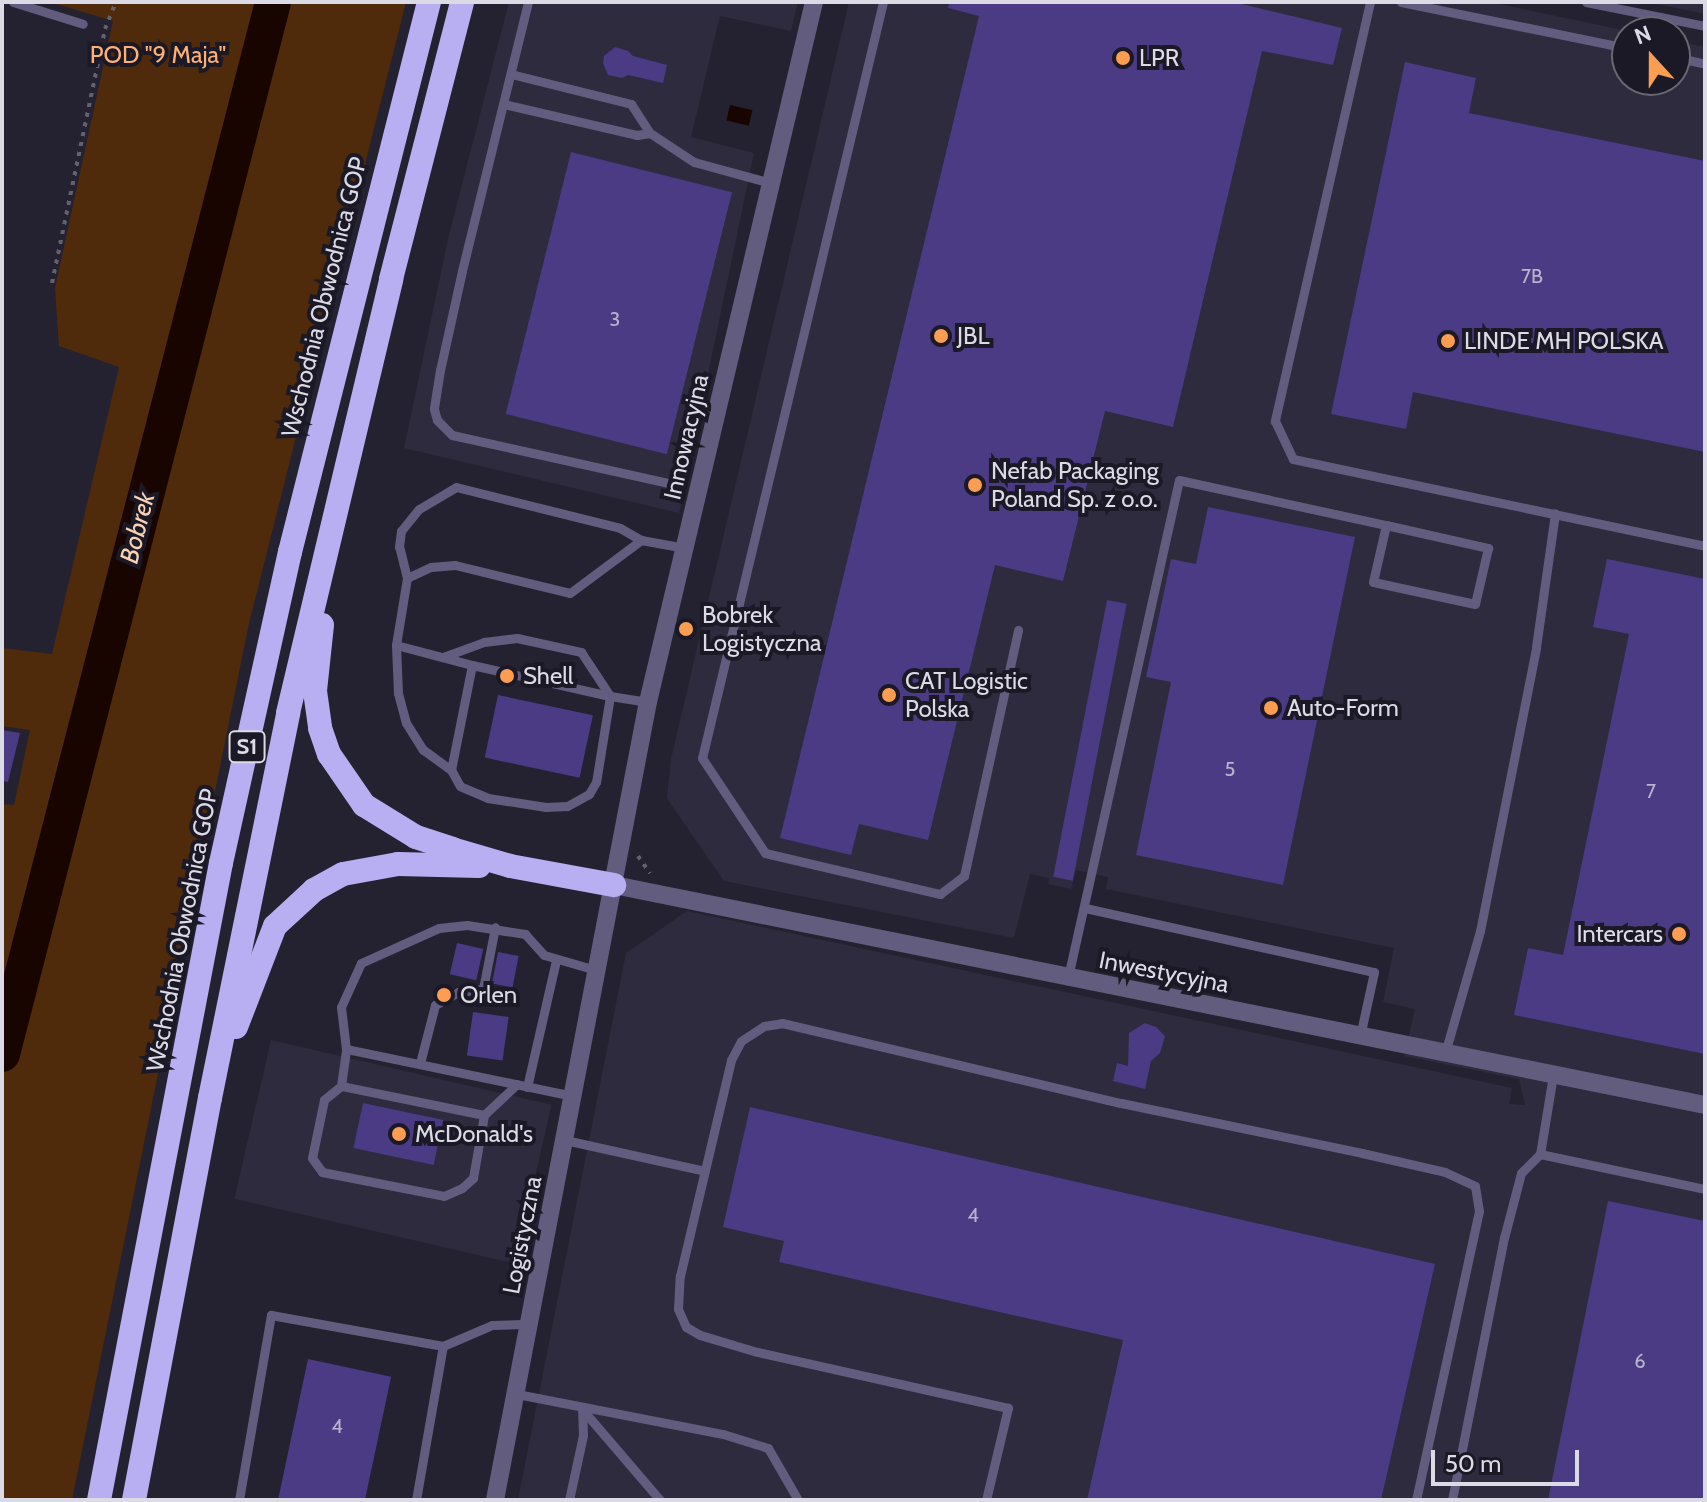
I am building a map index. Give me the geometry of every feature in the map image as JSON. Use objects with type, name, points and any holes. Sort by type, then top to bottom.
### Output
[{"type":"highway","name":"Wschodnia Obwodnica GOP","points":[[99,1500],[235,801],[290,552],[429,2]]},
{"type":"highway","name":"S1","points":[[134,1500],[210,1098],[288,713],[462,2]]},
{"type":"highway","points":[[335,511],[315,691],[329,754],[364,805],[416,837],[510,866],[614,885]]},
{"type":"highway","points":[[210,1098],[275,926],[314,890],[343,874],[398,864],[510,866]]},
{"type":"street","name":"Innowacyjna","points":[[614,885],[648,702],[814,2]]},
{"type":"street","name":"Inwestycyjna","points":[[614,885],[1705,1105]]},
{"type":"street","name":"Logistyczna","points":[[495,1500],[614,885]]},
{"type":"lane","points":[[13,2],[83,24]]},
{"type":"lane","points":[[528,2],[443,356],[434,409],[437,420],[452,435],[668,483]]},
{"type":"lane","points":[[883,2],[702,758],[765,853],[940,894],[964,876],[1018,630]]},
{"type":"lane","points":[[1370,2],[1275,421],[1293,459],[1705,546]]},
{"type":"lane","points":[[1401,2],[1611,45]]},
{"type":"lane","points":[[1586,2],[1705,26]]},
{"type":"lane","points":[[511,74],[631,104],[650,133],[694,162],[771,183]]},
{"type":"lane","points":[[504,104],[637,135],[650,133]]},
{"type":"lane","points":[[1068,977],[1179,480],[1386,525],[1488,548],[1475,604],[1373,582],[1386,525]]},
{"type":"lane","points":[[443,657],[484,642],[517,638],[581,652],[610,696],[596,782],[589,794],[567,806],[546,807],[488,798],[460,786],[451,770],[423,750],[406,723],[398,693],[396,645],[407,578],[399,547],[401,531],[419,509],[456,487],[620,528],[641,540],[685,548]]},
{"type":"lane","points":[[1445,1053],[1480,931],[1536,647],[1555,513]]},
{"type":"lane","points":[[407,578],[431,567],[455,565],[570,593],[641,540]]},
{"type":"lane","points":[[396,645],[472,665],[648,702]]},
{"type":"lane","points":[[451,770],[472,665]]},
{"type":"lane","points":[[1085,908],[1374,972],[1360,1036]]},
{"type":"lane","points":[[556,960],[522,1086],[484,1115],[473,1178],[462,1188],[444,1196],[322,1172],[312,1158],[324,1100],[341,1086],[346,1049],[341,1007],[361,963],[439,928],[467,925],[525,934],[544,955],[596,970]]},
{"type":"lane","points":[[420,1063],[435,1005],[458,992],[483,989],[495,927]]},
{"type":"lane","points":[[986,1500],[1008,1408],[757,1352],[700,1335],[686,1327],[678,1309],[680,1276],[731,1060],[741,1041],[764,1026],[782,1023],[1121,1103],[1445,1172],[1475,1186],[1479,1211],[1416,1500]]},
{"type":"lane","points":[[346,1049],[573,1096]]},
{"type":"lane","points":[[1452,1500],[1504,1238],[1521,1173],[1540,1154],[1553,1074]]},
{"type":"lane","points":[[341,1086],[484,1115]]},
{"type":"lane","points":[[565,1140],[705,1171]]},
{"type":"lane","points":[[1540,1154],[1705,1189]]},
{"type":"lane","points":[[239,1500],[271,1315],[443,1346],[492,1325],[529,1324]]},
{"type":"lane","points":[[416,1500],[443,1346]]},
{"type":"lane","points":[[517,1394],[723,1434],[768,1448],[798,1500]]},
{"type":"lane","points":[[569,1500],[583,1435],[582,1409]]},
{"type":"lane","points":[[582,1409],[660,1500]]},
{"type":"path","points":[[52,283],[105,29],[116,2]]},
{"type":"path","points":[[83,24],[105,29]]},
{"type":"path","points":[[638,856],[652,876]]},
{"type":"shaded area","points":[[509,2],[798,2],[791,31],[720,16],[691,137],[754,153],[679,513],[404,448],[448,239]]},
{"type":"shaded area","points":[[849,2],[1490,2],[1611,28],[1611,96],[1691,96],[1691,44],[1705,47],[1705,1500],[518,1500],[626,953],[687,911],[1512,1088],[1509,1104],[1525,1105],[1519,1079],[1404,1056],[1415,1009],[1383,1002],[1394,948],[1106,889],[1108,877],[1076,870],[1071,889],[1048,884],[1049,878],[1030,874],[1014,938],[724,881],[667,798],[671,759]]},
{"type":"shaded area","points":[[1647,2],[1705,2],[1705,14]]},
{"type":"shaded area","points":[[730,105],[752,110],[749,126],[726,121]]},
{"type":"shaded area","points":[[271,1040],[552,1105],[515,1264],[234,1199]]},
{"type":"green space","name":"POD \"9 Maja\"","points":[[50,2],[406,2],[249,623],[72,1500],[2,1500],[2,804],[14,805],[30,730],[2,726],[2,648],[52,654],[119,367],[59,346],[55,288],[113,21]]},
{"type":"building","points":[[949,2],[1233,2],[1342,28],[1333,65],[1262,51],[1173,427],[1105,411],[1063,581],[995,565],[928,840],[859,824],[851,855],[780,838],[979,16],[948,8]]},
{"type":"building","points":[[615,47],[633,56],[667,65],[663,83],[628,75],[622,78],[608,75],[603,63],[604,56]]},
{"type":"building","points":[[1405,62],[1476,78],[1469,113],[1705,161],[1705,452],[1413,392],[1406,429],[1331,414]]},
{"type":"building","points":[[571,152],[732,192],[667,454],[506,414]]},
{"type":"building","points":[[1208,507],[1355,537],[1283,885],[1136,855],[1171,682],[1146,677],[1171,559],[1196,564]]},
{"type":"building","points":[[1607,559],[1705,579],[1705,1054],[1514,1015],[1528,948],[1563,955],[1629,634],[1593,627]]},
{"type":"building","points":[[1107,600],[1127,604],[1073,881],[1053,877]]},
{"type":"building","points":[[498,695],[593,715],[580,778],[485,758]]},
{"type":"building","points":[[2,730],[20,733],[8,782],[2,781]]},
{"type":"building","points":[[457,943],[483,949],[476,980],[450,974]]},
{"type":"building","points":[[498,952],[519,956],[513,987],[492,983]]},
{"type":"building","points":[[473,1012],[509,1017],[503,1061],[467,1056]]},
{"type":"building","points":[[1145,1023],[1156,1027],[1165,1036],[1160,1053],[1151,1061],[1145,1089],[1113,1081],[1117,1063],[1128,1066],[1129,1033]]},
{"type":"building","name":"McDonald's","points":[[363,1103],[443,1120],[434,1165],[353,1148]]},
{"type":"building","points":[[750,1107],[1435,1264],[1381,1500],[1087,1500],[1123,1340],[779,1262],[784,1241],[723,1227]]},
{"type":"building","points":[[1608,1201],[1705,1221],[1705,1500],[1548,1500]]},
{"type":"building","points":[[308,1359],[391,1377],[365,1500],[278,1500]]},
{"type":"waterway","name":"Bobrek","points":[[2,1054],[273,2]]},
{"type":"place","name":"LPR","points":[[1123,58]]},
{"type":"place","name":"JBL","points":[[941,336]]},
{"type":"place","name":"LINDE MH POLSKA","points":[[1448,341]]},
{"type":"place","name":"Nefab Packaging Poland Sp. z o.o.","points":[[975,485]]},
{"type":"place","name":"Bobrek Logistyczna","points":[[686,629]]},
{"type":"place","name":"Shell","points":[[507,676]]},
{"type":"place","name":"CAT Logistic Polska","points":[[889,695]]},
{"type":"place","name":"Auto-Form","points":[[1271,708]]},
{"type":"place","name":"Intercars","points":[[1679,934]]},
{"type":"place","name":"Orlen","points":[[444,995]]},
{"type":"place","name":"McDonald's","points":[[399,1134]]}]
